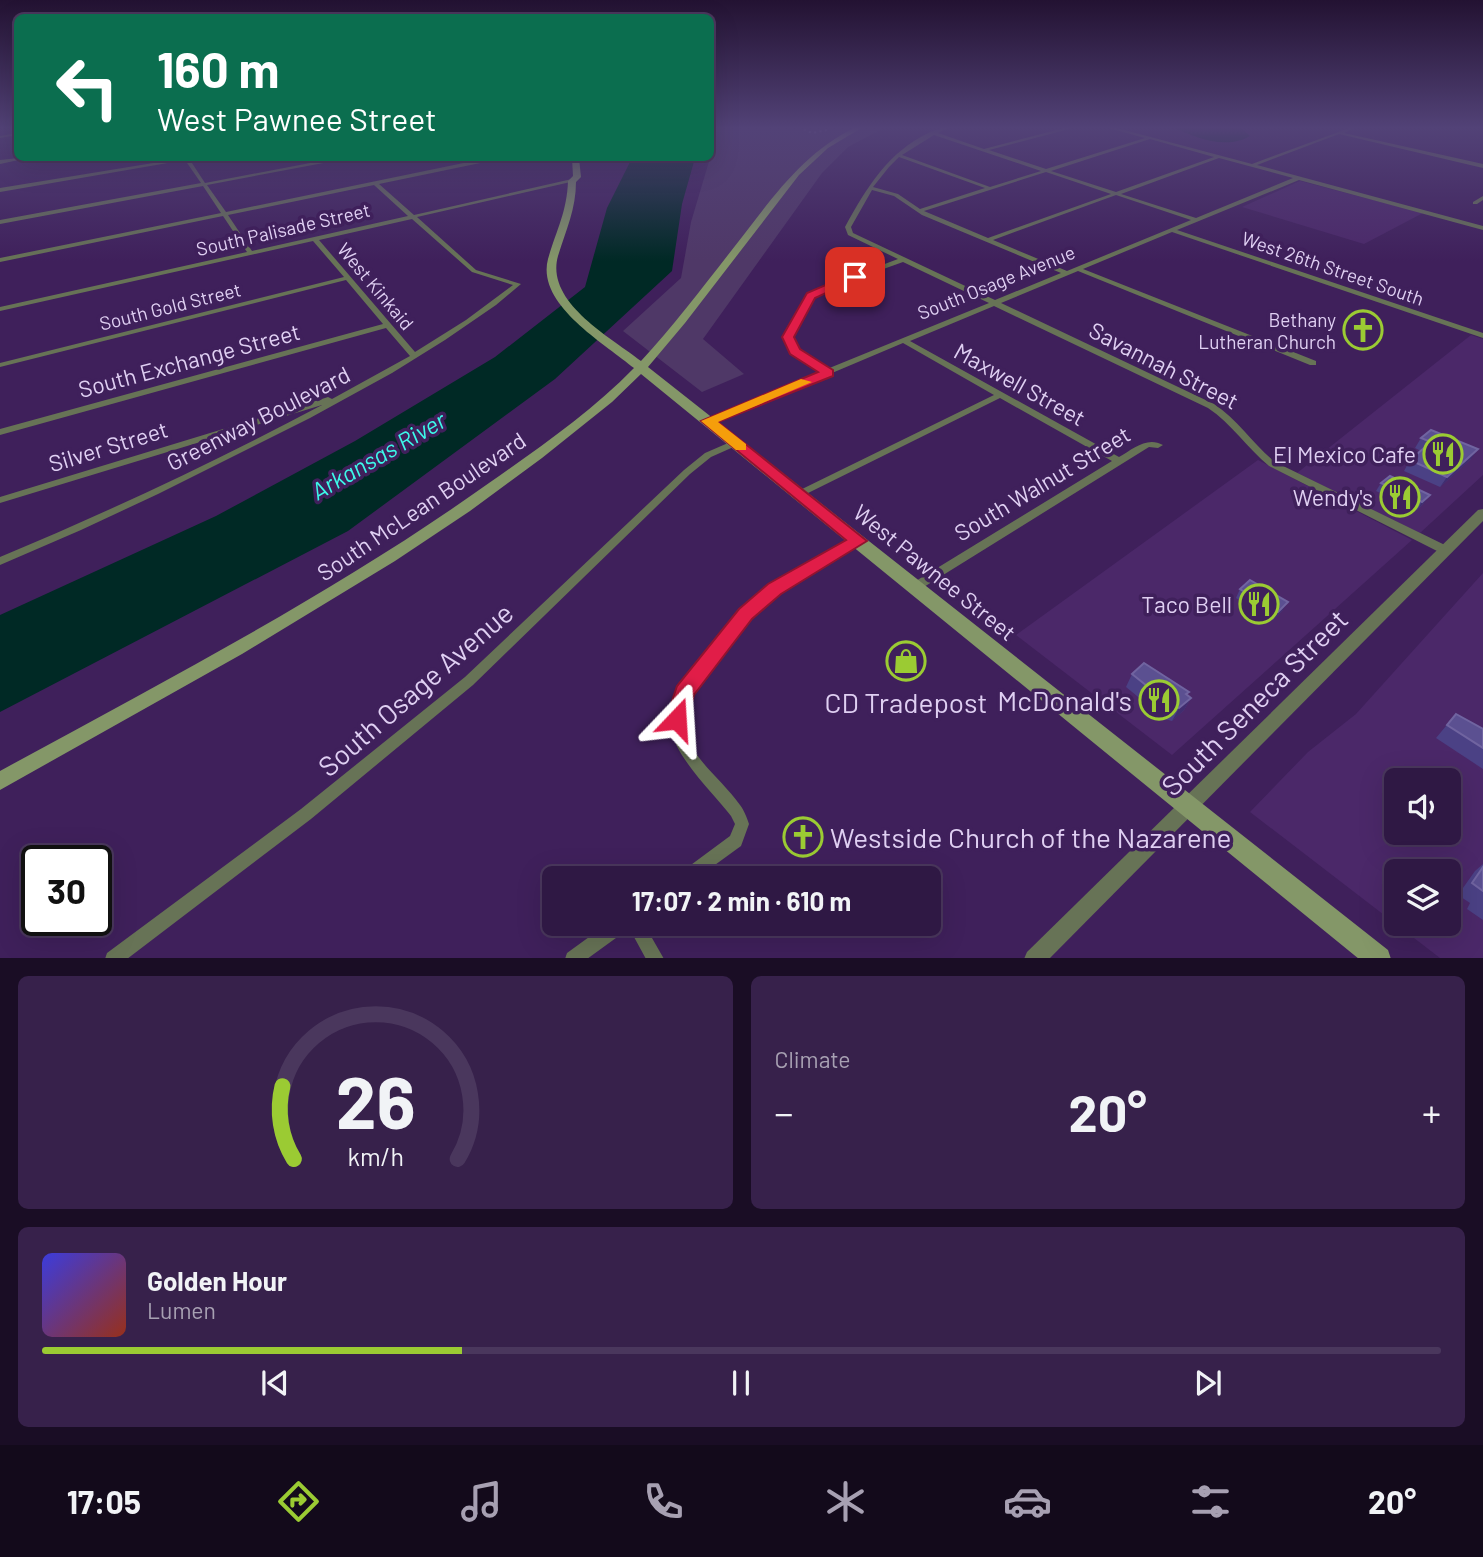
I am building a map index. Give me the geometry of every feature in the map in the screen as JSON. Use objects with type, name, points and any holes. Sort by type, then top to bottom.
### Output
[{"type":"main road","name":"West Pawnee Street","points":[[569,172],[572,181],[568,215],[550,265],[552,287],[567,308],[1379,958]]},
{"type":"main road","name":"West Pawnee Street","points":[[572,181],[578,177],[577,172]]},
{"type":"main road","name":"South McLean Boulevard","points":[[0,781],[315,604],[439,527],[526,466],[611,396],[640,366],[671,332],[800,172]]},
{"type":"street","points":[[0,190],[107,172]]},
{"type":"street","points":[[196,172],[250,252]]},
{"type":"street","points":[[0,222],[272,172]]},
{"type":"street","points":[[0,260],[433,172]]},
{"type":"street","points":[[881,172],[869,188],[896,195],[919,211],[1067,273]]},
{"type":"street","points":[[944,172],[990,188]]},
{"type":"street","points":[[919,211],[1044,172]]},
{"type":"street","points":[[1048,172],[1196,220]]},
{"type":"street","points":[[988,240],[1177,172]]},
{"type":"street","points":[[1276,172],[1483,228]]},
{"type":"street","name":"South Osage Avenue","points":[[708,421],[1298,178]]},
{"type":"street","name":"South Palisade Street","points":[[0,309],[572,181]]},
{"type":"street","points":[[376,184],[411,216]]},
{"type":"street","name":"Savannah Street","points":[[869,188],[848,227],[850,234],[1220,411],[1234,421],[1253,448],[1272,464],[1445,551]]},
{"type":"street","points":[[1475,203],[1483,198]]},
{"type":"street","name":"Greenway Boulevard","points":[[0,561],[236,453],[348,394],[471,321],[518,284],[474,271],[411,216]]},
{"type":"street","name":"West 26th Street South","points":[[1172,230],[1483,336]]},
{"type":"street","name":"West Kinkaid","points":[[314,238],[414,356]]},
{"type":"street","points":[[828,373],[795,351],[788,342],[806,302],[820,290],[902,260]]},
{"type":"street","points":[[1078,269],[1313,363]]},
{"type":"street","name":"South Gold Street","points":[[0,365],[348,278]]},
{"type":"street","name":"South Exchange Street","points":[[0,432],[388,326]]},
{"type":"street","name":"Maxwell Street","points":[[903,340],[1119,461]]},
{"type":"street","name":"Silver Street","points":[[0,500],[348,394]]},
{"type":"street","points":[[799,494],[1000,395]]},
{"type":"street","name":"South Osage Avenue","points":[[113,958],[306,814],[469,681],[687,472],[708,455],[736,443]]},
{"type":"street","name":"South Walnut Street","points":[[915,587],[1147,444],[1158,445]]},
{"type":"street","name":"South Seneca Street","points":[[1034,958],[1483,513]]},
{"type":"street","points":[[702,866],[736,841],[742,824],[740,817],[681,740],[677,719],[685,692],[754,605],[774,589],[858,541]]},
{"type":"street","points":[[573,958],[604,936]]},
{"type":"street","points":[[642,936],[656,958]]},
{"type":"shaded area","points":[[706,172],[823,172],[703,339],[744,374],[702,392],[623,331],[681,278],[691,222]]},
{"type":"shaded area","points":[[1300,181],[1423,213],[1364,244],[1242,207]]},
{"type":"shaded area","points":[[1471,335],[1483,339],[1483,475],[1420,533],[1297,473]]},
{"type":"shaded area","points":[[1258,460],[1412,540],[1172,755],[1016,635]]},
{"type":"shaded area","points":[[1483,573],[1483,958],[1440,958],[1411,936],[1461,936],[1461,859],[1384,859],[1384,915],[1250,812],[1308,752],[1356,714]]},
{"type":"water","name":"Arkansas River","points":[[625,172],[691,172],[682,204],[672,271],[555,379],[348,531],[0,712],[0,615],[216,516],[355,441],[495,357],[585,287],[607,208]]},
{"type":"building","points":[[1431,430],[1478,449],[1447,477],[1410,460],[1431,442],[1421,438]]},
{"type":"building","points":[[1390,476],[1430,495],[1422,502],[1381,483]]},
{"type":"building","points":[[1250,580],[1288,602],[1278,612],[1240,589]]},
{"type":"building","points":[[1144,663],[1189,692],[1186,694],[1191,698],[1179,708],[1172,706],[1132,674]]},
{"type":"building","points":[[1456,714],[1483,729],[1483,748],[1447,725]]},
{"type":"building","points":[[1483,867],[1483,891],[1472,883]]},
{"type":"slow traffic","points":[[741,447],[708,421],[806,382]]},
{"type":"place","name":"Bethany Lutheran Church","points":[[1363,330]]},
{"type":"place","name":"El Mexico Cafe","points":[[1443,454]]},
{"type":"place","name":"Wendy's","points":[[1400,497]]},
{"type":"place","name":"Taco Bell","points":[[1259,604]]},
{"type":"place","name":"CD Tradepost","points":[[906,661]]},
{"type":"place","name":"McDonald's","points":[[1159,700]]},
{"type":"place","name":"Westside Church of the Nazarene","points":[[803,837]]},
{"type":"route","points":[[677,719],[685,692],[754,605],[774,589],[858,541],[708,421],[828,373],[795,351],[788,337],[811,296],[855,277]]}]
